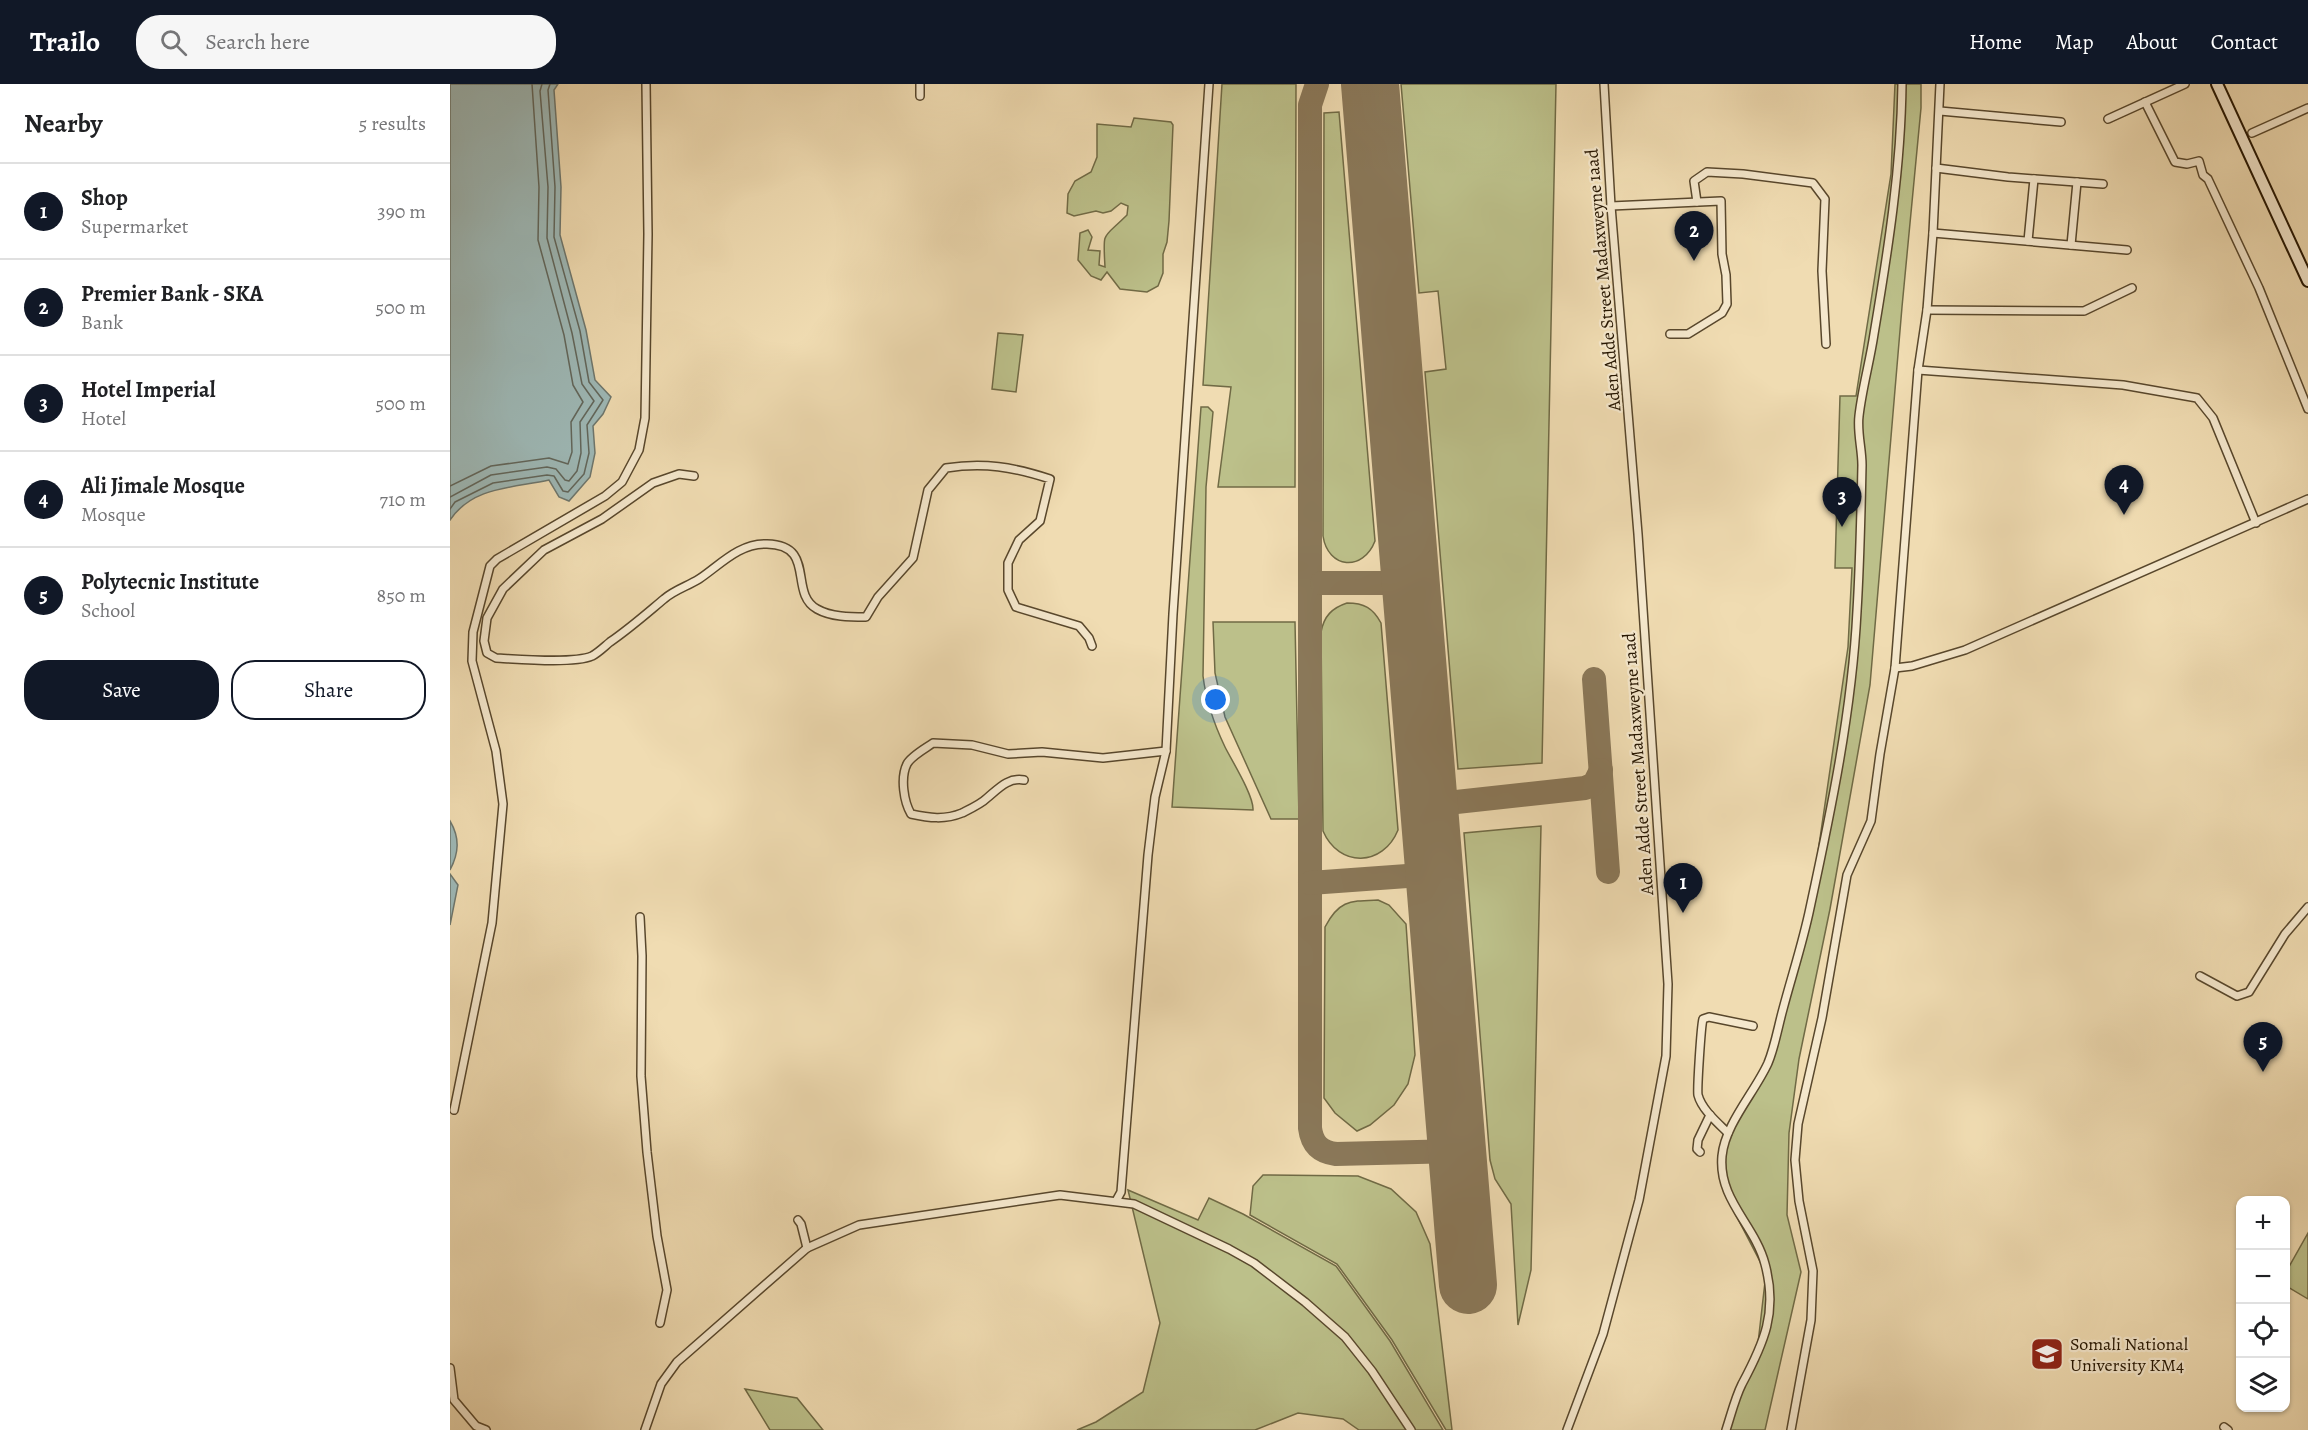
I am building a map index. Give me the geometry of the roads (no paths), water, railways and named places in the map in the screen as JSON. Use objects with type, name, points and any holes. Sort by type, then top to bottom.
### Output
[{"type":"main road","points":[[2217,84],[2308,281]]},
{"type":"street","points":[[454,1110],[492,923],[503,804],[496,751],[472,661],[473,632],[490,566],[497,559],[605,496],[622,482],[639,450],[645,418],[648,246],[646,84]]},
{"type":"street","points":[[920,84],[920,96]]},
{"type":"street","points":[[1116,1201],[1121,1192],[1148,855],[1155,797],[1166,751],[1173,614],[1209,84]]},
{"type":"street","name":"Aden Adde Street Madaxweyne 1aad","points":[[1567,1430],[1603,1334],[1640,1200],[1666,1056],[1668,984],[1640,556],[1611,207],[1604,84]]},
{"type":"street","points":[[1726,1430],[1741,1385],[1761,1350],[1767,1329],[1769,1308],[1765,1264],[1759,1248],[1730,1200],[1723,1182],[1722,1154],[1728,1133],[1757,1083],[1774,1046],[1809,912],[1840,748],[1854,656],[1858,604],[1862,461],[1859,413],[1874,333],[1896,180],[1901,130],[1902,84]]},
{"type":"street","points":[[1791,1430],[1811,1320],[1813,1271],[1799,1201],[1795,1160],[1798,1124],[1822,1018],[1847,875],[1871,821],[1895,668],[1918,370],[1933,233],[1940,84]]},
{"type":"street","points":[[2108,119],[2185,84]]},
{"type":"street","points":[[2145,102],[2175,162],[2187,164],[2199,161],[2259,288],[2308,409]]},
{"type":"street","points":[[2252,133],[2308,108]]},
{"type":"street","points":[[1940,111],[2061,122]]},
{"type":"street","points":[[1936,168],[2103,184]]},
{"type":"street","points":[[1696,202],[1694,181],[1707,172],[1813,183],[1825,199],[1822,271],[1826,344]]},
{"type":"street","points":[[2028,242],[2034,179]]},
{"type":"street","points":[[2071,245],[2076,182]]},
{"type":"street","points":[[1611,207],[1721,201],[1722,254],[1728,301],[1722,312],[1688,334],[1670,334]]},
{"type":"street","points":[[1933,233],[2127,250]]},
{"type":"street","points":[[1926,310],[2084,310],[2132,288]]},
{"type":"street","points":[[1918,370],[2123,385],[2197,398],[2213,418],[2256,524]]},
{"type":"street","points":[[694,476],[679,474],[653,483],[602,519],[544,550],[503,589],[487,618],[484,641],[488,652],[496,658],[591,657],[676,591],[698,580],[734,553],[756,544],[784,546],[794,554],[800,569],[806,600],[815,609],[827,613],[866,617],[878,597],[913,558],[928,490],[946,468],[971,464],[1016,468],[1050,479],[1040,521],[1019,540],[1008,563],[1008,590],[1016,607],[1079,626],[1089,638],[1092,646]]},
{"type":"street","points":[[1895,668],[1912,666],[1965,650],[2256,524],[2308,499]]},
{"type":"street","points":[[1024,780],[1006,782],[987,799],[962,813],[938,819],[911,814],[905,803],[905,776],[908,763],[933,742],[972,745],[1008,753],[1042,752],[1103,758],[1166,751]]},
{"type":"street","points":[[2200,976],[2237,996],[2249,992],[2285,934],[2308,907]]},
{"type":"street","points":[[640,917],[641,1076],[646,1152],[667,1290],[660,1323]]},
{"type":"street","points":[[1728,1133],[1710,1115],[1698,1096],[1700,1027],[1702,1019],[1709,1017],[1753,1026]]},
{"type":"street","points":[[1700,1152],[1697,1149],[1698,1140],[1710,1115]]},
{"type":"street","points":[[645,1430],[661,1384],[677,1362],[807,1248],[859,1225],[1060,1195],[1134,1204],[1229,1249],[1274,1278],[1329,1321],[1345,1337],[1372,1371],[1411,1430]]},
{"type":"street","points":[[798,1220],[807,1248]]},
{"type":"street","points":[[450,1368],[454,1400],[476,1426],[486,1430]]},
{"type":"water","points":[[450,84],[558,84],[554,90],[561,187],[560,235],[586,330],[595,380],[611,397],[603,414],[593,426],[595,453],[590,477],[569,501],[559,497],[549,480],[508,487],[482,495],[459,509],[450,520]]},
{"type":"water","points":[[450,821],[457,839],[457,846],[450,870]]},
{"type":"water","points":[[450,874],[458,885],[450,925]]},
{"type":"place","name":"Premier Bank - SKA","points":[[1694,261]]},
{"type":"place","name":"Ali Jimale Mosque","points":[[2124,515]]},
{"type":"place","name":"Hotel Imperial","points":[[1842,527]]},
{"type":"place","name":"Shop","points":[[1683,913]]},
{"type":"place","name":"Polytecnic Institute","points":[[2263,1072]]},
{"type":"place","name":"Somali National University KM4","points":[[2047,1354]]}]
